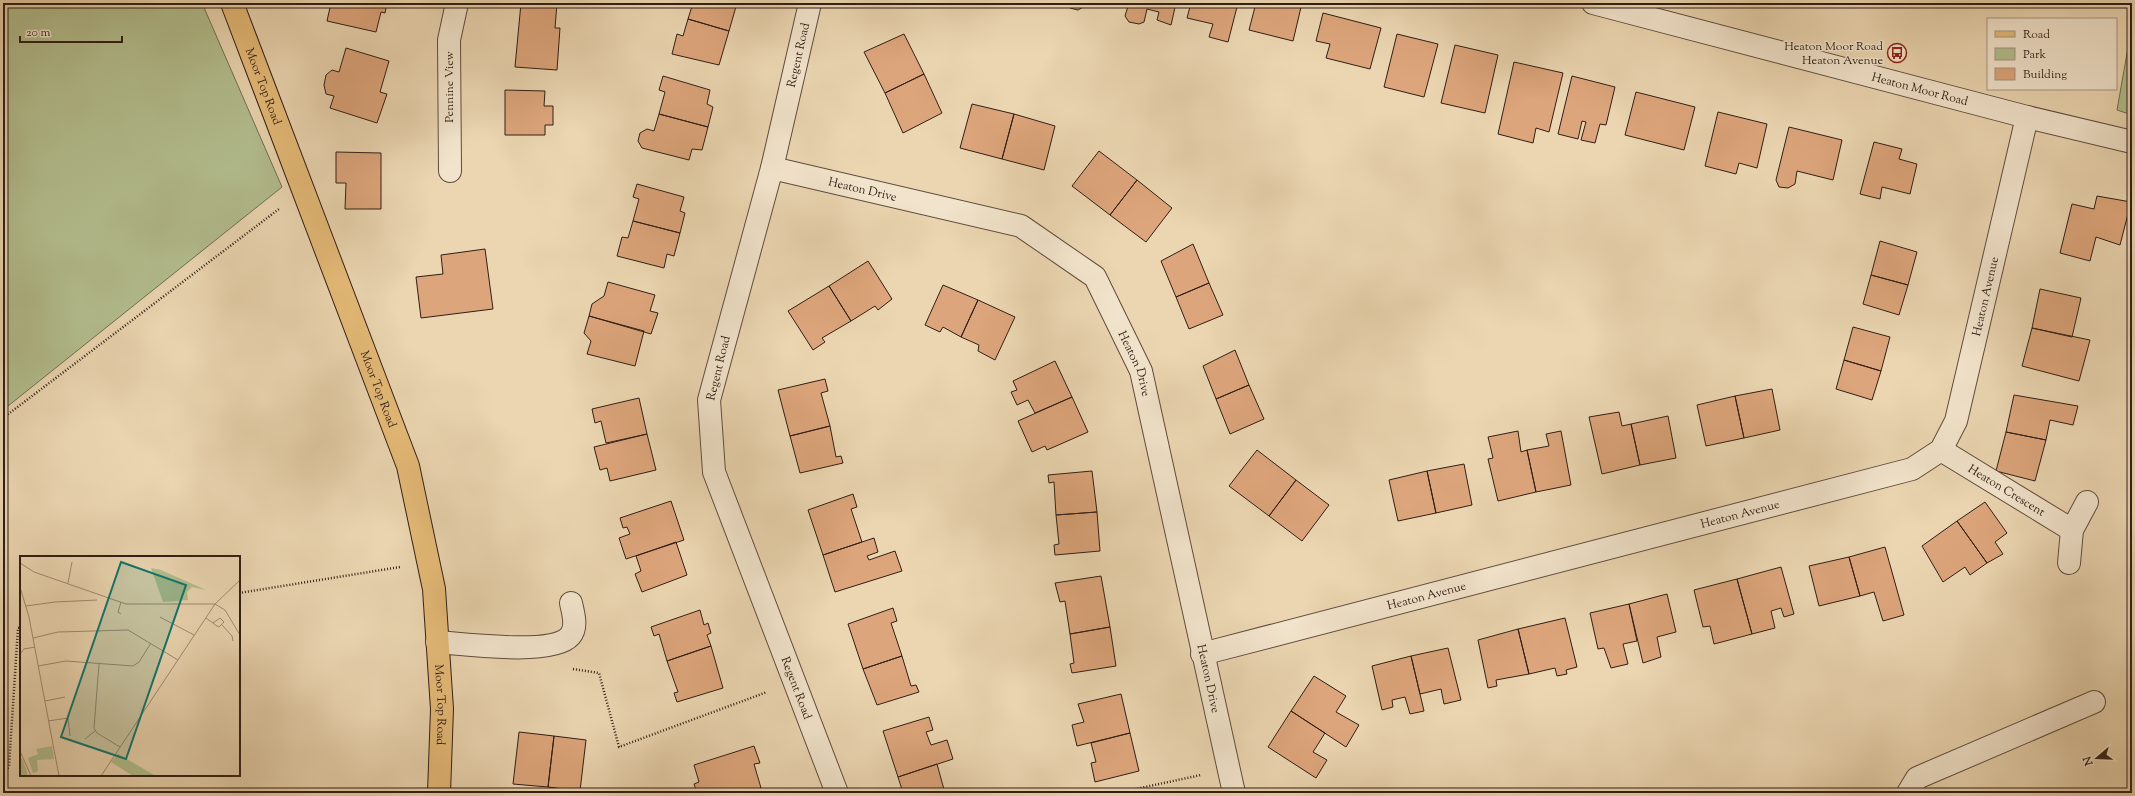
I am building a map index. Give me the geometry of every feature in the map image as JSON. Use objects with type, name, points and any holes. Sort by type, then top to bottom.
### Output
[{"type":"main road","name":"Moor Top Road","points":[[232,3],[408,466],[434,589],[442,709],[439,793]]},
{"type":"street","name":"Pennine View","points":[[450,171],[449,40],[457,3]]},
{"type":"street","name":"Regent Road","points":[[810,3],[772,168],[709,400],[714,472],[837,793]]},
{"type":"street","name":"Heaton Moor Road","points":[[1592,3],[2027,117],[2132,142]]},
{"type":"street","name":"Heaton Avenue","points":[[1202,654],[1912,469],[1940,450],[1956,421],[2027,117]]},
{"type":"street","name":"Heaton Drive","points":[[772,168],[1021,226],[1095,277],[1141,371],[1202,654],[1234,793]]},
{"type":"street","name":"Heaton Crescent","points":[[1940,450],[2072,530]]},
{"type":"street","points":[[2069,563],[2072,530],[2088,502]]},
{"type":"street","points":[[437,642],[520,647],[559,644],[571,635],[575,622],[571,603]]},
{"type":"street","points":[[1908,793],[1918,778],[2094,702]]},
{"type":"path","points":[[3,418],[303,190]]},
{"type":"path","points":[[240,593],[428,562]]},
{"type":"path","points":[[3,776],[9,766],[18,628],[20,627]]},
{"type":"path","points":[[568,668],[599,673],[619,747],[794,682]]},
{"type":"path","points":[[1117,793],[1228,769]]},
{"type":"green space","points":[[3,3],[202,3],[282,187],[3,410]]},
{"type":"green space","points":[[2132,25],[2132,115],[2117,110]]},
{"type":"building","points":[[331,3],[387,3],[385,13],[381,12],[376,32],[327,21]]},
{"type":"building","points":[[521,3],[557,3],[555,28],[560,28],[557,70],[515,67]]},
{"type":"building","points":[[693,3],[737,3],[729,31],[688,19]]},
{"type":"building","points":[[1067,3],[1086,3],[1085,6],[1078,10],[1070,8]]},
{"type":"building","points":[[1129,3],[1176,3],[1171,25],[1157,20],[1159,12],[1147,9],[1144,22],[1139,24],[1129,22],[1125,16]]},
{"type":"building","points":[[1191,3],[1238,3],[1228,42],[1209,37],[1213,24],[1187,18]]},
{"type":"building","points":[[1256,3],[1302,3],[1293,41],[1249,30]]},
{"type":"building","points":[[1323,13],[1381,28],[1370,69],[1326,58],[1330,44],[1316,41]]},
{"type":"building","points":[[688,19],[729,31],[719,65],[672,54],[677,34],[683,36]]},
{"type":"building","points":[[904,34],[924,74],[885,93],[864,52]]},
{"type":"building","points":[[1397,34],[1438,44],[1424,97],[1384,87]]},
{"type":"building","points":[[1455,45],[1498,55],[1485,113],[1441,103]]},
{"type":"building","points":[[346,48],[389,61],[380,92],[387,94],[377,123],[330,108],[334,96],[326,94],[324,85],[326,75],[332,70],[339,72]]},
{"type":"building","points":[[1514,62],[1563,73],[1549,132],[1536,128],[1533,143],[1498,134]]},
{"type":"building","points":[[924,74],[942,113],[903,133],[885,93]]},
{"type":"building","points":[[663,76],[710,90],[707,104],[713,107],[708,127],[659,114],[665,92],[659,90]]},
{"type":"building","points":[[1572,76],[1615,87],[1606,125],[1600,124],[1595,143],[1581,140],[1586,122],[1582,121],[1578,139],[1558,134]]},
{"type":"building","points":[[505,90],[545,91],[544,106],[553,106],[553,125],[545,125],[545,135],[505,135]]},
{"type":"building","points":[[1636,92],[1695,107],[1684,150],[1625,135]]},
{"type":"building","points":[[972,104],[1014,114],[1002,159],[960,148]]},
{"type":"building","points":[[1718,112],[1767,124],[1757,168],[1739,163],[1736,174],[1705,166]]},
{"type":"building","points":[[659,114],[708,127],[702,150],[692,149],[689,160],[642,148],[638,141],[640,133],[647,129],[654,131]]},
{"type":"building","points":[[1014,114],[1055,126],[1044,170],[1002,159]]},
{"type":"building","points":[[1789,127],[1842,140],[1833,180],[1797,171],[1795,184],[1788,188],[1779,187],[1776,180]]},
{"type":"building","points":[[1874,142],[1902,149],[1899,159],[1917,164],[1910,194],[1882,187],[1880,199],[1860,194]]},
{"type":"building","points":[[1099,151],[1137,180],[1110,215],[1072,186]]},
{"type":"building","points":[[336,152],[381,153],[381,209],[345,209],[346,183],[336,183]]},
{"type":"building","points":[[1137,180],[1172,208],[1146,242],[1110,215]]},
{"type":"building","points":[[637,184],[684,197],[680,211],[685,213],[680,233],[633,221],[639,199],[633,197]]},
{"type":"building","points":[[2097,196],[2131,202],[2120,245],[2096,237],[2090,261],[2060,253],[2072,204],[2094,209]]},
{"type":"building","points":[[633,221],[680,233],[674,256],[667,254],[664,268],[617,256],[622,237],[628,238]]},
{"type":"building","points":[[1880,241],[1917,252],[1908,285],[1871,275]]},
{"type":"building","points":[[1193,244],[1209,283],[1176,297],[1161,261]]},
{"type":"building","points":[[485,249],[493,309],[421,318],[416,277],[443,274],[441,255]]},
{"type":"building","points":[[868,261],[892,299],[878,310],[875,306],[851,321],[829,286]]},
{"type":"building","points":[[1871,275],[1908,285],[1899,315],[1863,304]]},
{"type":"building","points":[[608,282],[655,295],[650,311],[658,313],[651,334],[589,316],[592,304],[604,296]]},
{"type":"building","points":[[1209,283],[1223,315],[1189,329],[1176,297]]},
{"type":"building","points":[[943,285],[978,300],[961,337],[943,327],[940,332],[925,325]]},
{"type":"building","points":[[829,286],[851,321],[822,338],[825,342],[813,350],[788,311]]},
{"type":"building","points":[[2040,289],[2081,298],[2072,337],[2032,328]]},
{"type":"building","points":[[978,300],[1015,317],[995,360],[978,351],[979,345],[961,337]]},
{"type":"building","points":[[589,316],[644,331],[635,366],[587,354],[591,341],[584,333]]},
{"type":"building","points":[[1853,327],[1890,337],[1881,371],[1844,360]]},
{"type":"building","points":[[2032,328],[2090,340],[2079,381],[2022,366]]},
{"type":"building","points":[[1235,350],[1249,385],[1216,399],[1203,366]]},
{"type":"building","points":[[1844,360],[1881,371],[1872,400],[1836,389]]},
{"type":"building","points":[[1055,361],[1072,397],[1035,413],[1028,400],[1017,405],[1011,392],[1017,390],[1013,381]]},
{"type":"building","points":[[825,379],[828,391],[821,393],[830,426],[790,436],[778,390]]},
{"type":"building","points":[[1249,385],[1264,419],[1230,434],[1216,399]]},
{"type":"building","points":[[1772,389],[1780,430],[1744,438],[1735,396]]},
{"type":"building","points":[[2014,395],[2078,406],[2073,425],[2050,420],[2046,440],[2006,432]]},
{"type":"building","points":[[1735,396],[1744,438],[1706,446],[1697,405]]},
{"type":"building","points":[[1072,397],[1088,432],[1047,450],[1045,446],[1032,452],[1018,421]]},
{"type":"building","points":[[639,398],[647,434],[606,443],[601,421],[595,423],[592,409]]},
{"type":"building","points":[[1619,412],[1622,426],[1631,424],[1640,465],[1602,474],[1589,417]]},
{"type":"building","points":[[1668,416],[1676,458],[1640,465],[1631,424]]},
{"type":"building","points":[[830,426],[836,457],[841,456],[843,463],[800,473],[790,436]]},
{"type":"building","points":[[1518,431],[1521,452],[1527,450],[1536,492],[1498,501],[1488,459],[1493,458],[1488,437]]},
{"type":"building","points":[[1561,431],[1571,485],[1536,492],[1527,450],[1549,446],[1546,434]]},
{"type":"building","points":[[2006,432],[2046,440],[2035,481],[1996,471]]},
{"type":"building","points":[[647,434],[656,470],[610,481],[607,468],[600,470],[594,447]]},
{"type":"building","points":[[1257,450],[1296,480],[1269,516],[1229,486]]},
{"type":"building","points":[[1464,464],[1472,505],[1436,513],[1427,471]]},
{"type":"building","points":[[1092,471],[1097,512],[1056,515],[1054,482],[1049,483],[1048,475]]},
{"type":"building","points":[[1427,471],[1436,513],[1398,521],[1389,480]]},
{"type":"building","points":[[1296,480],[1329,505],[1302,541],[1269,516]]},
{"type":"building","points":[[853,494],[857,507],[851,509],[862,542],[823,555],[808,510]]},
{"type":"building","points":[[671,501],[684,540],[626,559],[619,538],[630,534],[627,527],[623,528],[620,518]]},
{"type":"building","points":[[1985,502],[2007,533],[1995,542],[2003,554],[1987,563],[1957,521]]},
{"type":"building","points":[[1097,512],[1100,551],[1055,555],[1054,545],[1059,544],[1056,515]]},
{"type":"building","points":[[1957,521],[1987,563],[1970,575],[1965,567],[1943,582],[1922,546]]},
{"type":"building","points":[[874,538],[878,552],[867,556],[869,560],[895,551],[902,571],[835,592],[823,555]]},
{"type":"building","points":[[676,542],[687,575],[642,592],[635,574],[641,571],[636,556]]},
{"type":"building","points":[[1885,547],[1904,615],[1883,621],[1874,592],[1860,596],[1849,557]]},
{"type":"building","points":[[1849,557],[1860,596],[1819,606],[1809,566]]},
{"type":"building","points":[[1781,567],[1794,614],[1784,617],[1781,608],[1771,611],[1775,628],[1752,634],[1737,579]]},
{"type":"building","points":[[1101,576],[1110,627],[1070,634],[1065,601],[1060,602],[1055,583]]},
{"type":"building","points":[[1737,579],[1752,634],[1714,644],[1710,626],[1703,627],[1694,590]]},
{"type":"building","points":[[1667,594],[1676,632],[1657,637],[1661,657],[1643,663],[1629,604]]},
{"type":"building","points":[[1629,604],[1637,641],[1623,644],[1628,664],[1611,668],[1604,648],[1598,649],[1590,613]]},
{"type":"building","points":[[893,608],[897,621],[891,623],[902,656],[863,669],[848,624]]},
{"type":"building","points":[[700,610],[704,625],[708,623],[711,633],[707,635],[711,646],[667,661],[659,634],[654,636],[651,627]]},
{"type":"building","points":[[1565,618],[1577,667],[1566,670],[1567,674],[1557,676],[1555,668],[1529,674],[1518,629]]},
{"type":"building","points":[[1110,627],[1116,666],[1072,673],[1070,664],[1074,663],[1070,634]]},
{"type":"building","points":[[1518,629],[1529,674],[1496,680],[1497,686],[1488,688],[1478,640]]},
{"type":"building","points":[[711,646],[723,688],[677,702],[674,693],[678,692],[667,661]]},
{"type":"building","points":[[1448,648],[1461,700],[1444,704],[1441,689],[1420,694],[1411,656]]},
{"type":"building","points":[[902,656],[911,686],[916,685],[919,692],[877,705],[863,669]]},
{"type":"building","points":[[1411,656],[1424,711],[1410,714],[1405,697],[1392,700],[1393,707],[1382,710],[1372,666]]},
{"type":"building","points":[[1314,676],[1346,696],[1336,712],[1359,725],[1346,747],[1291,711]]},
{"type":"building","points":[[1121,694],[1130,733],[1077,746],[1072,725],[1084,722],[1078,704]]},
{"type":"building","points":[[1291,711],[1325,733],[1313,752],[1327,760],[1316,778],[1268,747]]},
{"type":"building","points":[[929,717],[933,730],[926,732],[931,745],[947,740],[953,759],[898,777],[883,731]]},
{"type":"building","points":[[519,732],[554,736],[548,787],[513,784]]},
{"type":"building","points":[[1130,733],[1139,771],[1095,782],[1091,763],[1096,762],[1091,743]]},
{"type":"building","points":[[554,736],[586,740],[580,791],[548,787]]},
{"type":"building","points":[[754,746],[760,763],[754,764],[761,788],[745,793],[697,793],[694,784],[699,782],[694,765]]},
{"type":"building","points":[[937,764],[945,793],[903,793],[898,777]]},
{"type":"building","points":[[761,788],[763,793],[745,793]]},
{"type":"place","name":"Heaton Moor Road Heaton Avenue","points":[[1897,53]]}]
